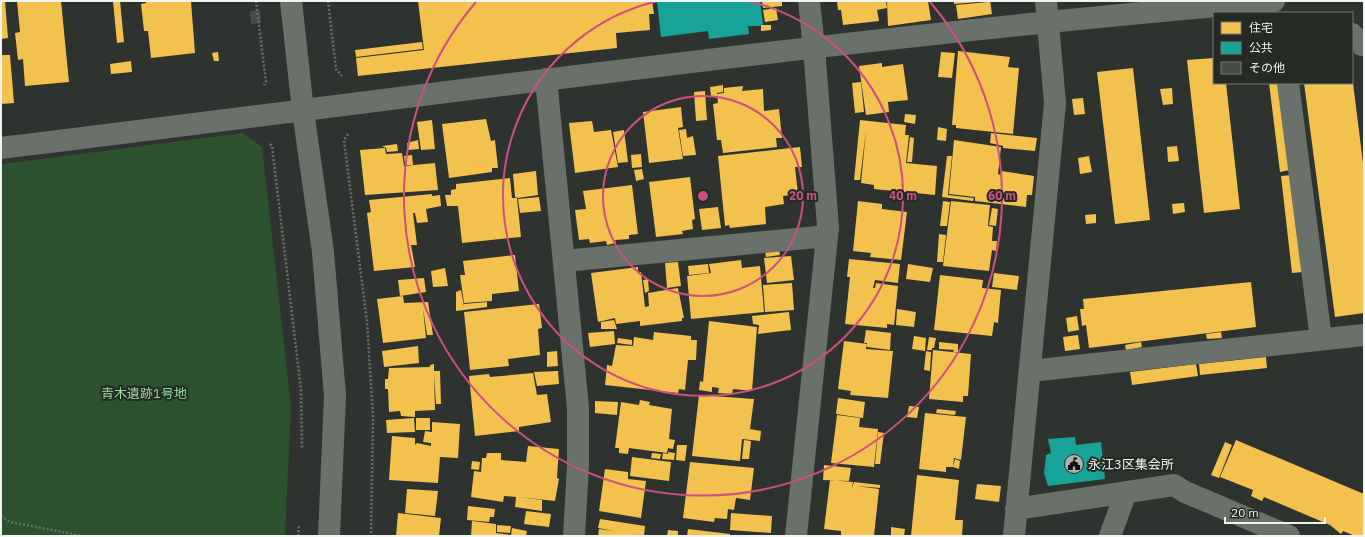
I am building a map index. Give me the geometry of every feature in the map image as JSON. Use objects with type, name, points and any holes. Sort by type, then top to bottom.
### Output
[{"type":"street","points":[[291,1],[303,111],[323,252],[335,396],[329,536]]},
{"type":"street","points":[[796,536],[828,227],[809,1]]},
{"type":"street","points":[[1014,536],[1055,103],[1046,1]]},
{"type":"street","points":[[1,148],[303,111],[546,79],[814,48],[1229,3],[1274,1]]},
{"type":"street","points":[[1229,3],[1251,12]]},
{"type":"street","points":[[546,79],[578,408],[578,465],[574,536]]},
{"type":"street","points":[[1288,84],[1321,339]]},
{"type":"street","points":[[564,261],[826,236]]},
{"type":"street","points":[[1030,371],[1364,335]]},
{"type":"street","points":[[1016,509],[1174,485],[1185,492],[1289,536]]},
{"type":"street","points":[[1110,536],[1126,492]]},
{"type":"path","points":[[256,1],[266,82],[263,88]]},
{"type":"path","points":[[351,129],[344,140],[367,322],[373,416],[371,536]]},
{"type":"path","points":[[268,142],[272,146],[300,390],[302,450]]},
{"type":"path","points":[[1,516],[10,522],[84,536]]},
{"type":"path","points":[[298,536],[299,520]]},
{"type":"green space","name":"青木遺跡1号地","points":[[243,133],[262,147],[291,407],[285,536],[1,536],[1,164]]},
{"type":"building: 住宅","points":[[1,1],[5,1],[8,38],[1,39]]},
{"type":"building: 住宅","points":[[17,1],[61,1],[69,82],[25,86],[23,59],[18,60],[15,33],[20,32]]},
{"type":"building: 住宅","points":[[113,1],[120,1],[124,42],[117,43]]},
{"type":"building: 住宅","points":[[146,1],[191,1],[195,53],[151,58],[148,31],[144,31],[141,4],[146,3]]},
{"type":"building: 住宅","points":[[418,1],[652,1],[654,14],[649,14],[650,30],[616,33],[617,48],[358,76],[356,58],[424,50]]},
{"type":"building: 住宅","points":[[762,1],[782,1],[782,6],[763,8]]},
{"type":"building: 住宅","points":[[837,1],[886,1],[887,8],[877,10],[879,21],[843,25],[841,10],[838,10]]},
{"type":"building: 住宅","points":[[887,1],[928,1],[931,20],[888,26]]},
{"type":"building: 住宅","points":[[954,1],[978,1],[978,2],[954,4]]},
{"type":"building: 住宅","points":[[987,1],[990,1],[992,14],[958,19],[956,5],[988,2]]},
{"type":"building: 住宅","points":[[776,8],[778,20],[765,22],[763,10]]},
{"type":"building: 住宅","points":[[761,25],[771,25],[771,30],[761,31]]},
{"type":"building: 住宅","points":[[422,42],[423,49],[356,57],[355,50]]},
{"type":"building: 住宅","points":[[958,51],[1010,57],[1008,67],[1019,68],[1013,134],[956,128],[956,125],[952,125]]},
{"type":"building: 住宅","points":[[218,52],[219,61],[214,61],[212,53]]},
{"type":"building: 住宅","points":[[941,52],[955,53],[952,78],[938,77]]},
{"type":"building: 住宅","points":[[1,55],[10,55],[14,103],[1,104]]},
{"type":"building: 住宅","points":[[1213,58],[1213,84],[1226,84],[1240,209],[1204,213],[1187,60]]},
{"type":"building: 住宅","points":[[131,61],[132,72],[111,74],[110,64]]},
{"type":"building: 住宅","points":[[882,63],[882,67],[903,64],[908,100],[888,102],[889,112],[866,115],[859,66]]},
{"type":"building: 住宅","points":[[1133,68],[1150,220],[1115,224],[1097,72]]},
{"type":"building: 住宅","points":[[861,82],[864,112],[855,113],[852,83]]},
{"type":"building: 住宅","points":[[1353,83],[1364,171],[1364,313],[1335,317],[1304,84]]},
{"type":"building: 住宅","points":[[1269,84],[1279,84],[1290,170],[1280,172]]},
{"type":"building: 住宅","points":[[723,85],[723,92],[717,93],[717,96],[711,97],[710,87]]},
{"type":"building: 住宅","points":[[743,86],[742,91],[763,89],[764,111],[779,109],[782,138],[776,138],[777,147],[723,153],[721,140],[717,140],[713,104],[718,103],[717,94],[724,93],[724,88]]},
{"type":"building: 住宅","points":[[1172,88],[1173,104],[1163,105],[1160,89]]},
{"type":"building: 住宅","points":[[705,91],[707,120],[696,121],[694,92]]},
{"type":"building: 住宅","points":[[1083,98],[1085,114],[1074,115],[1072,99]]},
{"type":"building: 住宅","points":[[681,107],[683,127],[678,128],[683,159],[649,163],[643,112]]},
{"type":"building: 住宅","points":[[905,114],[916,115],[915,124],[904,122]]},
{"type":"building: 住宅","points":[[486,119],[491,141],[495,140],[498,168],[492,168],[492,172],[449,178],[442,124]]},
{"type":"building: 住宅","points":[[432,120],[435,149],[421,150],[417,122]]},
{"type":"building: 住宅","points":[[860,120],[906,125],[905,135],[909,135],[906,163],[937,166],[935,195],[874,189],[874,185],[861,183],[866,130],[860,180],[854,180]]},
{"type":"building: 住宅","points":[[592,121],[594,132],[611,130],[618,167],[575,173],[569,123]]},
{"type":"building: 住宅","points":[[938,127],[947,129],[946,141],[937,140]]},
{"type":"building: 住宅","points":[[686,129],[687,138],[693,136],[696,155],[683,156],[679,130]]},
{"type":"building: 住宅","points":[[624,130],[628,162],[618,163],[613,132]]},
{"type":"building: 住宅","points":[[991,133],[1037,138],[1035,151],[1003,148],[1003,146],[990,143]]},
{"type":"building: 住宅","points":[[910,137],[914,138],[912,162],[907,162]]},
{"type":"building: 住宅","points":[[418,140],[419,149],[408,150],[407,143]]},
{"type":"building: 住宅","points":[[954,140],[1001,147],[998,174],[1001,175],[1001,171],[1034,176],[1032,195],[1027,195],[1026,207],[975,201],[975,197],[949,194]]},
{"type":"building: 住宅","points":[[397,144],[398,151],[387,152],[386,148],[382,146]]},
{"type":"building: 住宅","points":[[1177,146],[1179,161],[1168,162],[1167,147]]},
{"type":"building: 住宅","points":[[800,147],[802,167],[795,167],[798,194],[783,196],[784,204],[765,207],[766,224],[730,228],[729,225],[725,226],[718,156]]},
{"type":"building: 住宅","points":[[385,148],[386,154],[402,153],[404,166],[435,163],[438,190],[365,195],[360,150]]},
{"type":"building: 住宅","points":[[641,154],[642,167],[632,168],[631,155]]},
{"type":"building: 住宅","points":[[412,155],[413,165],[405,165],[404,156]]},
{"type":"building: 住宅","points":[[947,156],[952,156],[948,195],[974,198],[973,201],[942,197]]},
{"type":"building: 住宅","points":[[1089,156],[1092,172],[1080,174],[1078,158]]},
{"type":"building: 住宅","points":[[642,169],[644,179],[636,181],[634,170]]},
{"type":"building: 住宅","points":[[536,171],[538,195],[518,198],[515,197],[513,174]]},
{"type":"building: 住宅","points":[[1293,175],[1303,272],[1292,273],[1281,176]]},
{"type":"building: 住宅","points":[[690,177],[695,219],[692,220],[693,229],[682,231],[683,234],[656,237],[649,182]]},
{"type":"building: 住宅","points":[[510,178],[512,198],[517,198],[521,237],[462,243],[458,206],[447,206],[445,195],[451,195],[451,190],[456,189],[456,184]]},
{"type":"building: 住宅","points":[[632,185],[638,234],[629,235],[629,239],[615,240],[616,243],[607,245],[606,241],[590,243],[589,239],[579,240],[575,210],[586,209],[583,191]]},
{"type":"building: 住宅","points":[[432,194],[432,196],[440,195],[441,206],[426,209],[428,222],[417,223],[415,213],[413,213],[417,245],[411,245],[415,267],[374,271],[367,213],[371,212],[369,200]]},
{"type":"building: 住宅","points":[[539,197],[541,211],[520,213],[518,199]]},
{"type":"building: 住宅","points":[[858,201],[882,204],[882,209],[907,212],[901,260],[870,257],[871,253],[853,251]]},
{"type":"building: 住宅","points":[[943,201],[950,202],[947,226],[940,226]]},
{"type":"building: 住宅","points":[[951,201],[990,205],[988,226],[993,227],[992,241],[997,241],[996,251],[992,250],[989,271],[943,266]]},
{"type":"building: 住宅","points":[[1184,203],[1185,212],[1173,214],[1172,204]]},
{"type":"building: 住宅","points":[[718,207],[721,228],[702,230],[699,209]]},
{"type":"building: 住宅","points":[[992,208],[998,209],[996,226],[989,225]]},
{"type":"building: 住宅","points":[[1096,214],[1096,223],[1086,224],[1085,215]]},
{"type":"building: 住宅","points":[[939,234],[946,235],[943,262],[937,262]]},
{"type":"building: 住宅","points":[[779,250],[780,255],[766,257],[765,251]]},
{"type":"building: 住宅","points":[[515,255],[519,291],[492,294],[492,301],[464,303],[460,275],[465,275],[463,261]]},
{"type":"building: 住宅","points":[[791,256],[794,280],[767,283],[764,258]]},
{"type":"building: 住宅","points":[[849,259],[900,264],[898,283],[875,280],[873,288],[875,288],[876,283],[898,286],[894,325],[887,324],[887,328],[845,324],[850,277],[847,277]]},
{"type":"building: 住宅","points":[[741,260],[742,268],[760,266],[764,312],[691,319],[687,276],[711,273],[709,264]]},
{"type":"building: 住宅","points":[[678,262],[681,286],[667,288],[665,263]]},
{"type":"building: 住宅","points":[[708,264],[709,273],[689,275],[688,266]]},
{"type":"building: 住宅","points":[[908,264],[933,268],[930,282],[906,279]]},
{"type":"building: 住宅","points":[[638,267],[638,272],[641,272],[645,307],[649,306],[648,293],[678,288],[684,318],[682,318],[682,321],[640,326],[640,321],[616,324],[615,318],[598,322],[591,273]]},
{"type":"building: 住宅","points":[[445,268],[448,286],[433,287],[431,271]]},
{"type":"building: 住宅","points":[[994,273],[1019,276],[1017,290],[992,287]]},
{"type":"building: 住宅","points":[[940,275],[983,280],[982,288],[1001,290],[998,323],[994,322],[992,336],[934,330]]},
{"type":"building: 住宅","points":[[424,278],[426,292],[400,296],[398,280]]},
{"type":"building: 住宅","points":[[648,279],[649,291],[645,293],[643,280]]},
{"type":"building: 住宅","points":[[1251,282],[1256,327],[1089,348],[1086,325],[1082,326],[1080,309],[1084,309],[1083,299]]},
{"type":"building: 住宅","points":[[792,283],[794,310],[765,312],[763,285]]},
{"type":"building: 住宅","points":[[461,290],[464,306],[464,304],[487,302],[487,307],[456,311],[456,292]]},
{"type":"building: 住宅","points":[[403,296],[404,303],[428,302],[433,335],[427,335],[423,308],[426,338],[383,343],[377,299]]},
{"type":"building: 住宅","points":[[539,304],[542,328],[538,329],[540,355],[508,359],[509,366],[470,370],[464,312]]},
{"type":"building: 住宅","points":[[897,309],[916,312],[914,327],[896,325]]},
{"type":"building: 住宅","points":[[789,312],[791,330],[758,334],[759,325],[753,324],[752,316]]},
{"type":"building: 住宅","points":[[1077,316],[1079,330],[1068,332],[1066,318]]},
{"type":"building: 住宅","points":[[614,320],[617,329],[601,329],[601,322]]},
{"type":"building: 住宅","points":[[709,321],[757,327],[752,391],[733,389],[732,394],[718,393],[719,388],[712,387],[712,392],[699,390],[700,381],[703,382]]},
{"type":"building: 住宅","points":[[866,330],[891,333],[890,350],[867,347],[867,343],[864,343]]},
{"type":"building: 住宅","points":[[614,331],[615,344],[590,347],[588,333]]},
{"type":"building: 住宅","points":[[654,332],[691,336],[691,340],[697,340],[696,360],[688,360],[685,390],[679,389],[678,393],[605,385],[607,365],[612,366],[616,345],[633,346],[634,337],[653,340]]},
{"type":"building: 住宅","points":[[1221,332],[1222,338],[1207,339],[1206,334]]},
{"type":"building: 住宅","points":[[1078,335],[1080,349],[1065,351],[1063,337]]},
{"type":"building: 住宅","points":[[914,336],[926,338],[925,351],[912,349]]},
{"type":"building: 住宅","points":[[929,337],[936,338],[934,348],[932,348],[932,350],[927,350]]},
{"type":"building: 住宅","points":[[618,338],[632,340],[632,345],[617,343]]},
{"type":"building: 住宅","points":[[844,341],[867,344],[866,349],[893,351],[888,398],[850,395],[851,391],[838,389]]},
{"type":"building: 住宅","points":[[939,342],[958,344],[958,352],[953,352],[954,350],[939,349]]},
{"type":"building: 住宅","points":[[1141,342],[1142,347],[1126,350],[1125,345]]},
{"type":"building: 住宅","points":[[418,346],[419,363],[384,367],[382,351]]},
{"type":"building: 住宅","points":[[933,350],[971,354],[968,396],[963,396],[963,402],[929,399]]},
{"type":"building: 住宅","points":[[557,351],[558,366],[547,367],[547,352]]},
{"type":"building: 住宅","points":[[926,351],[931,352],[930,371],[924,370]]},
{"type":"building: 住宅","points":[[1266,357],[1267,368],[1200,375],[1199,364]]},
{"type":"building: 住宅","points":[[434,364],[434,371],[440,371],[441,404],[436,404],[434,373],[435,410],[415,411],[415,417],[401,416],[400,411],[389,412],[388,389],[385,389],[385,379],[388,379],[389,368],[430,367],[430,365]]},
{"type":"building: 住宅","points":[[1196,364],[1198,376],[1132,385],[1130,372]]},
{"type":"building: 住宅","points":[[558,371],[559,384],[537,386],[534,372]]},
{"type":"building: 住宅","points":[[533,373],[537,395],[547,394],[551,422],[519,427],[519,431],[475,436],[469,376],[489,374],[490,377]]},
{"type":"building: 住宅","points":[[699,395],[754,399],[750,429],[761,431],[760,441],[742,439],[740,461],[692,456]]},
{"type":"building: 住宅","points":[[838,398],[865,402],[863,418],[836,414]]},
{"type":"building: 住宅","points":[[640,400],[650,402],[649,405],[672,409],[669,439],[675,440],[673,449],[668,448],[667,453],[629,448],[628,454],[619,453],[619,448],[615,448],[621,402],[639,405]]},
{"type":"building: 住宅","points":[[595,401],[618,402],[617,415],[595,413]]},
{"type":"building: 住宅","points":[[909,406],[919,407],[917,418],[907,417]]},
{"type":"building: 住宅","points":[[937,409],[956,411],[955,415],[936,413]]},
{"type":"building: 住宅","points":[[925,413],[966,417],[961,460],[954,458],[953,467],[946,467],[946,472],[919,469]]},
{"type":"building: 住宅","points":[[837,415],[860,418],[859,427],[878,429],[874,467],[831,463]]},
{"type":"building: 住宅","points":[[414,418],[415,432],[387,433],[386,420]]},
{"type":"building: 住宅","points":[[416,418],[430,418],[430,430],[416,430]]},
{"type":"building: 住宅","points":[[432,422],[460,424],[458,458],[440,457],[438,483],[389,480],[392,436],[415,438],[415,445],[417,443],[431,446],[431,443],[423,442],[425,431],[432,432]]},
{"type":"building: 住宅","points":[[878,432],[884,433],[880,464],[875,464]]},
{"type":"building: 住宅","points":[[744,440],[751,441],[749,459],[742,459]]},
{"type":"building: 住宅","points":[[1236,440],[1364,494],[1364,536],[1355,536],[1343,531],[1341,534],[1330,525],[1264,497],[1262,501],[1251,496],[1253,490],[1220,477]]},
{"type":"building: 住宅","points":[[1225,442],[1232,445],[1219,478],[1211,475]]},
{"type":"building: 住宅","points":[[677,445],[687,445],[685,461],[676,460]]},
{"type":"building: 住宅","points":[[528,446],[559,449],[557,478],[559,479],[555,501],[519,497],[542,500],[542,511],[515,507],[516,497],[504,496],[503,502],[471,497],[474,471],[481,472],[482,458],[486,458],[487,453],[501,453],[501,460],[526,462]]},
{"type":"building: 住宅","points":[[668,452],[675,453],[674,460],[662,459],[663,453],[668,454]]},
{"type":"building: 住宅","points":[[652,453],[661,454],[660,459],[651,458]]},
{"type":"building: 住宅","points":[[632,457],[671,462],[669,481],[630,476]]},
{"type":"building: 住宅","points":[[955,459],[960,461],[959,469],[953,467]]},
{"type":"building: 住宅","points":[[472,461],[480,462],[479,470],[471,469]]},
{"type":"building: 住宅","points":[[690,462],[754,468],[750,500],[736,498],[734,510],[728,509],[727,519],[715,518],[714,522],[683,518]]},
{"type":"building: 住宅","points":[[824,465],[851,468],[849,481],[823,480]]},
{"type":"building: 住宅","points":[[605,469],[628,472],[628,479],[646,481],[641,518],[599,511]]},
{"type":"building: 住宅","points":[[917,475],[959,480],[955,520],[963,520],[962,536],[911,536]]},
{"type":"building: 住宅","points":[[830,480],[853,482],[852,488],[854,482],[880,485],[880,488],[857,486],[879,489],[874,536],[841,535],[841,531],[824,529]]},
{"type":"building: 住宅","points":[[977,484],[1001,486],[999,502],[975,499]]},
{"type":"building: 住宅","points":[[407,489],[438,491],[435,516],[405,513]]},
{"type":"building: 住宅","points":[[468,506],[495,509],[494,517],[490,517],[489,522],[467,520]]},
{"type":"building: 住宅","points":[[526,511],[551,514],[549,527],[524,524]]},
{"type":"building: 住宅","points":[[398,513],[441,518],[439,536],[396,536]]},
{"type":"building: 住宅","points":[[731,513],[772,516],[771,533],[730,530]]},
{"type":"building: 住宅","points":[[600,519],[645,526],[644,536],[638,536],[637,534],[637,536],[598,536],[599,529],[614,531],[598,528]]},
{"type":"building: 住宅","points":[[472,521],[496,524],[496,533],[511,535],[512,528],[527,531],[526,536],[471,536]]},
{"type":"building: 住宅","points":[[497,525],[511,526],[510,533],[497,532]]},
{"type":"building: 住宅","points":[[891,527],[905,529],[904,536],[891,536]]},
{"type":"building: 住宅","points":[[688,529],[730,534],[730,536],[687,536]]},
{"type":"building: 住宅","points":[[668,530],[678,531],[678,536],[667,536]]},
{"type":"building: 公共","points":[[657,1],[760,1],[763,24],[760,26],[748,26],[749,34],[709,39],[708,31],[661,37]]},
{"type":"building: 公共","points":[[1075,437],[1076,445],[1101,442],[1105,479],[1048,486],[1044,473],[1046,455],[1051,453],[1048,439]]},
{"type":"building: その他","points":[[260,10],[261,23],[251,24],[250,11]]},
{"type":"place","name":"永江3区集会所","points":[[1074,464]]}]
